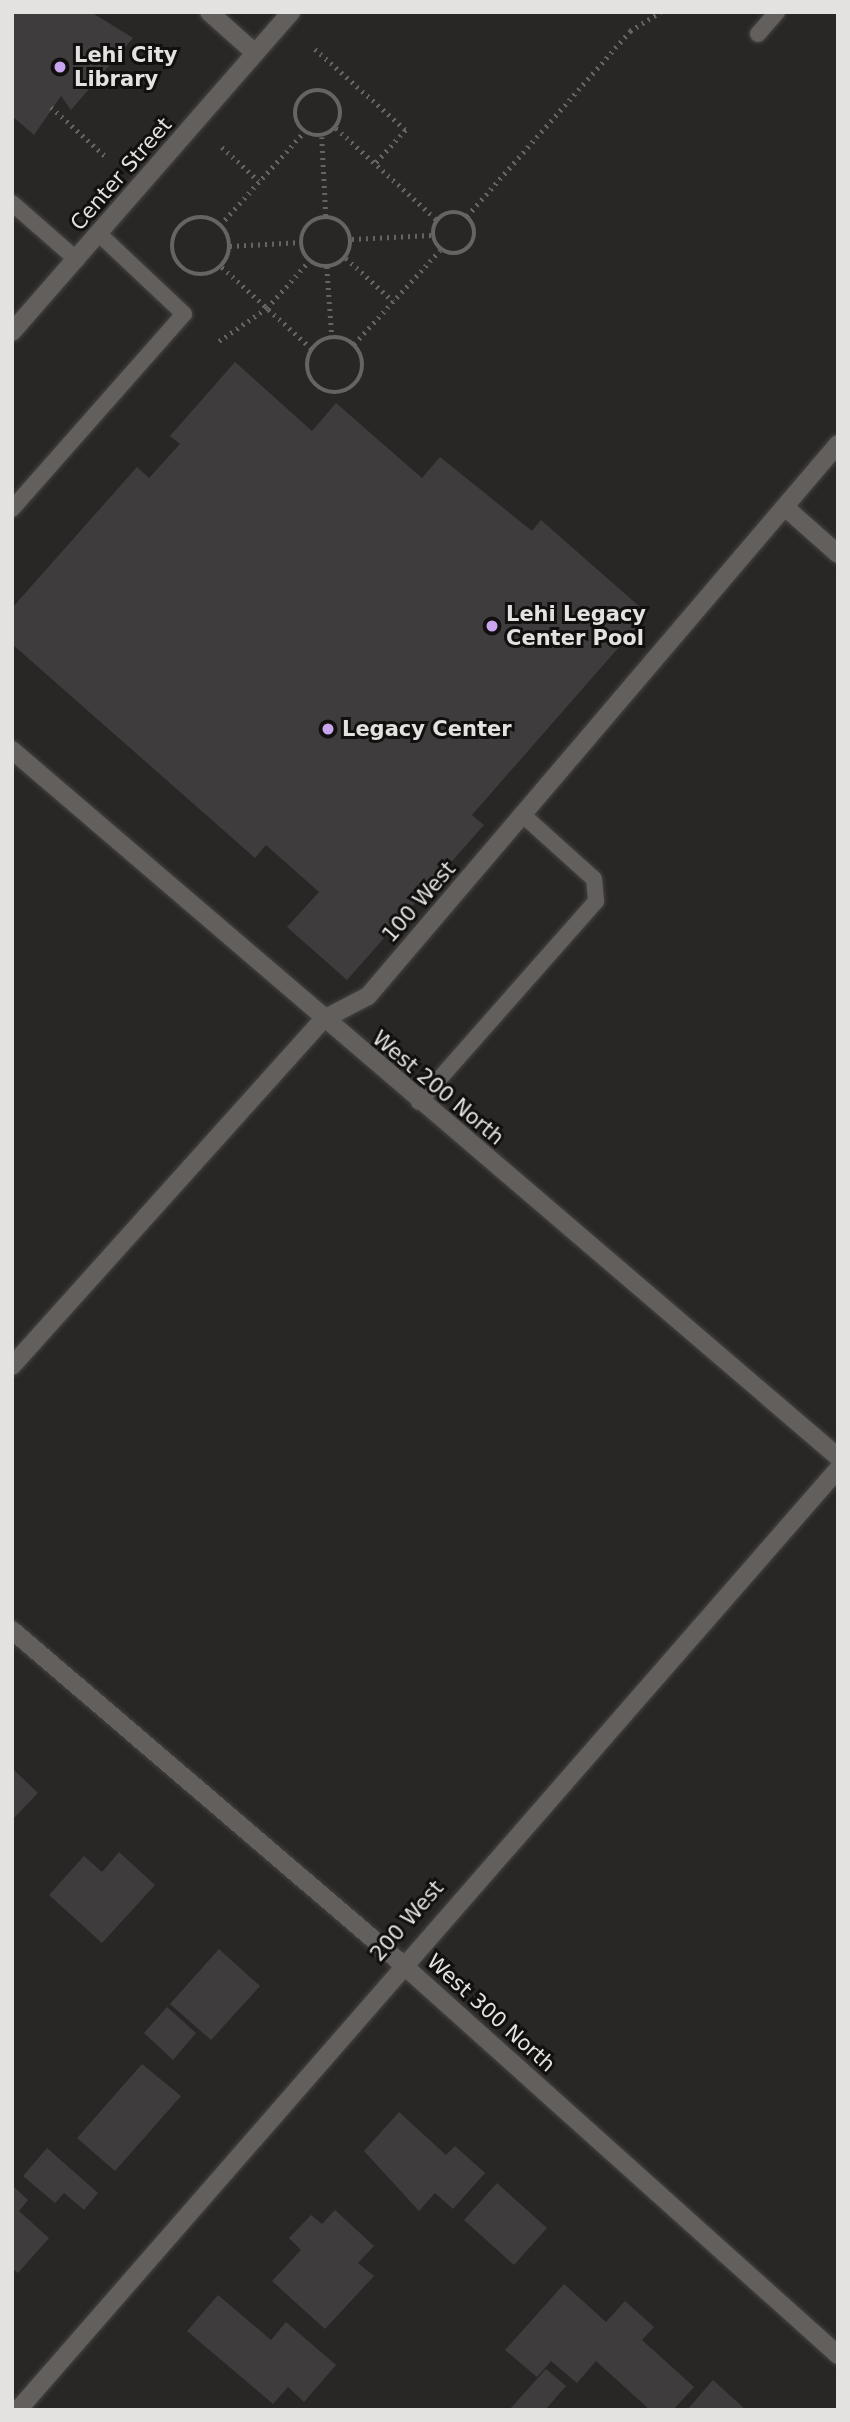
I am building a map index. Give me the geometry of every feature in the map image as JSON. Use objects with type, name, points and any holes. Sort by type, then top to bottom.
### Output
[{"type":"street","points":[[209,12],[255,53]]},
{"type":"street","name":"Center Street","points":[[12,332],[291,12]]},
{"type":"street","name":"100 West","points":[[12,1366],[322,1020],[368,996],[786,509],[838,444]]},
{"type":"street","points":[[786,509],[838,554]]},
{"type":"street","name":"West 200 North","points":[[12,750],[322,1020],[838,1457]]},
{"type":"street","name":"200 West","points":[[18,2410],[401,1963],[838,1469]]},
{"type":"street","name":"West 300 North","points":[[12,1630],[401,1963],[838,2355]]},
{"type":"lane","points":[[758,34],[777,12]]},
{"type":"lane","points":[[12,203],[77,260]]},
{"type":"lane","points":[[12,509],[184,314],[99,234]]},
{"type":"lane","points":[[419,1102],[596,901],[594,879],[523,815]]},
{"type":"path","points":[[467,216],[630,31],[661,12]]},
{"type":"path","points":[[315,48],[406,130],[375,164]]},
{"type":"path","points":[[315,90],[336,99],[342,113],[336,128],[322,137],[304,132],[294,111],[301,97],[315,90]]},
{"type":"path","points":[[51,107],[105,156]]},
{"type":"path","points":[[336,128],[437,220]]},
{"type":"path","points":[[220,225],[304,132]]},
{"type":"path","points":[[322,137],[326,216]]},
{"type":"path","points":[[222,147],[259,181]]},
{"type":"path","points":[[454,211],[467,216],[475,234],[470,247],[458,253],[440,250],[432,235],[437,220],[454,211]]},
{"type":"path","points":[[326,216],[340,220],[352,239],[346,258],[327,267],[310,260],[301,242],[311,222],[326,216]]},
{"type":"path","points":[[220,225],[194,219],[178,230],[173,248],[179,265],[195,275],[222,267]]},
{"type":"path","points":[[220,225],[230,246],[222,267]]},
{"type":"path","points":[[352,239],[432,235]]},
{"type":"path","points":[[230,246],[301,242]]},
{"type":"path","points":[[354,344],[440,250]]},
{"type":"path","points":[[346,258],[393,301]]},
{"type":"path","points":[[219,341],[267,308],[310,260]]},
{"type":"path","points":[[222,267],[312,349]]},
{"type":"path","points":[[327,267],[332,337]]},
{"type":"path","points":[[332,337],[354,344],[363,360],[360,377],[339,393],[321,389],[310,375],[312,349],[332,337]]},
{"type":"building","name":"Lehi City Library","points":[[12,12],[91,12],[133,38],[71,110],[61,96],[34,135],[12,116]]},
{"type":"building","name":"Legacy Center","points":[[235,362],[312,431],[336,403],[422,478],[440,457],[532,531],[541,520],[648,614],[472,815],[484,825],[347,980],[287,927],[319,892],[266,845],[255,858],[12,644],[12,608],[137,467],[149,478],[180,444],[170,436]]},
{"type":"building","points":[[12,1768],[38,1793],[12,1820]]},
{"type":"building","points":[[119,1852],[155,1885],[102,1943],[49,1895],[84,1856],[102,1872]]},
{"type":"building","points":[[219,1949],[260,1986],[211,2040],[170,2004]]},
{"type":"building","points":[[167,2007],[196,2033],[173,2060],[144,2033]]},
{"type":"building","points":[[142,2064],[181,2096],[115,2171],[77,2138]]},
{"type":"building","points":[[399,2112],[446,2155],[455,2146],[485,2173],[453,2209],[435,2193],[419,2211],[364,2151]]},
{"type":"building","points":[[47,2148],[98,2193],[84,2210],[64,2193],[55,2203],[23,2176]]},
{"type":"building","points":[[497,2183],[547,2228],[514,2265],[464,2220]]},
{"type":"building","points":[[12,2185],[28,2200],[19,2211],[49,2238],[18,2273],[12,2268]]},
{"type":"building","points":[[335,2210],[374,2246],[358,2263],[374,2276],[325,2329],[272,2281],[301,2250],[289,2238],[311,2215],[322,2224]]},
{"type":"building","points":[[564,2284],[606,2322],[625,2301],[654,2327],[642,2340],[694,2387],[673,2410],[650,2410],[596,2361],[577,2383],[551,2361],[537,2377],[505,2350]]},
{"type":"building","points":[[218,2295],[271,2340],[286,2322],[336,2365],[304,2402],[288,2387],[273,2404],[187,2331]]},
{"type":"building","points":[[546,2369],[566,2386],[545,2410],[509,2410]]},
{"type":"building","points":[[713,2380],[746,2410],[687,2410]]},
{"type":"place","name":"Lehi City Library","points":[[60,67]]},
{"type":"place","name":"Lehi Legacy Center Pool","points":[[492,626]]},
{"type":"place","name":"Legacy Center","points":[[328,729]]}]
